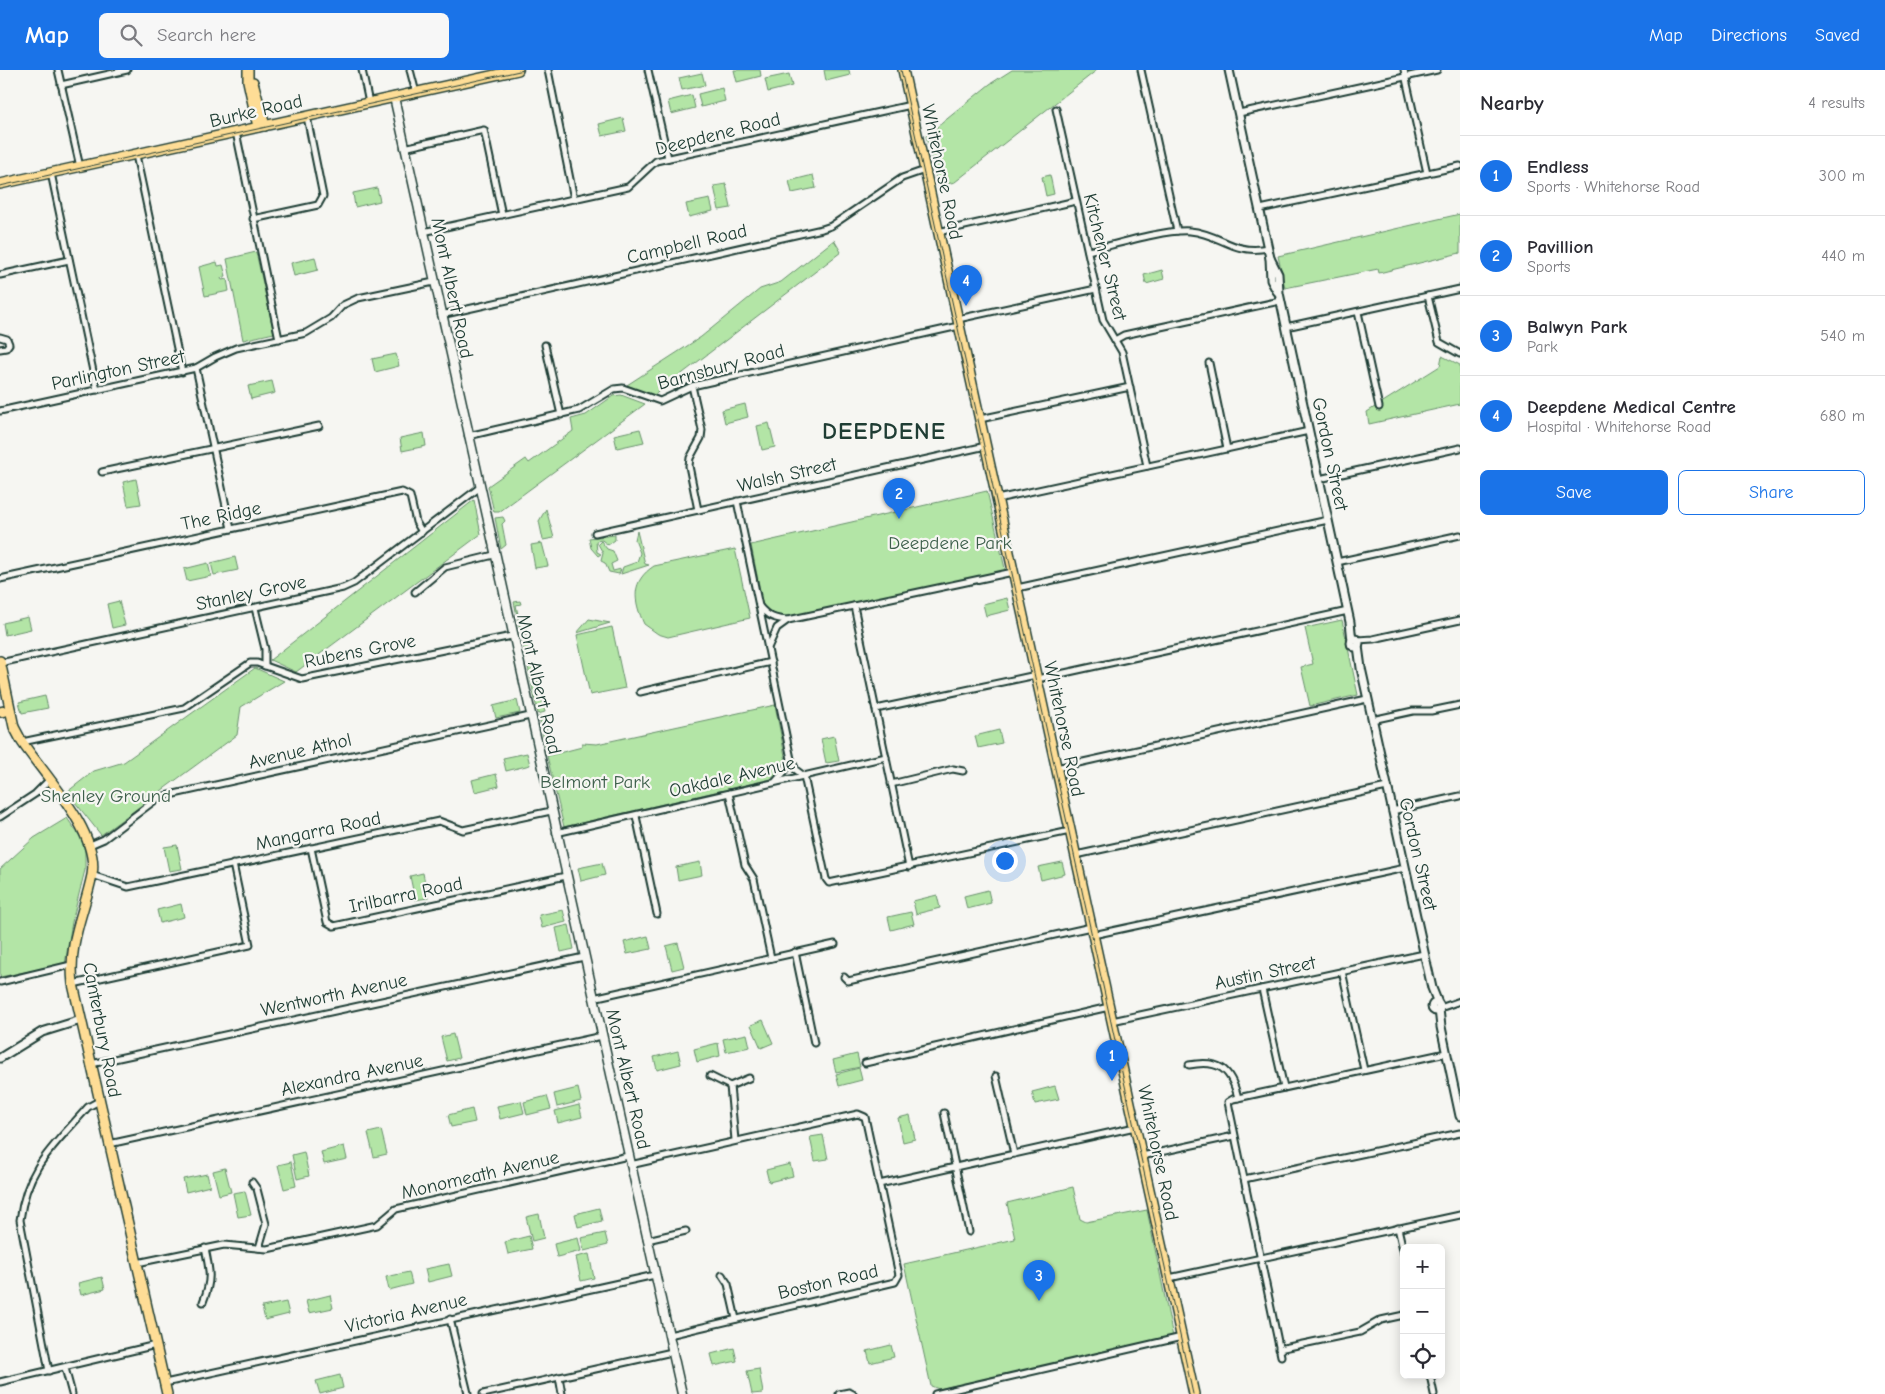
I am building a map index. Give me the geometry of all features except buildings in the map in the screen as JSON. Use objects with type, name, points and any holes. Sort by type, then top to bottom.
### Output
[{"type":"main road","points":[[248,70],[254,111],[262,127]]},
{"type":"main road","points":[[248,70],[258,98],[262,127]]},
{"type":"main road","name":"Burke Road","points":[[0,184],[518,70]]},
{"type":"main road","name":"Whitehorse Road","points":[[905,70],[910,105],[1194,1394]]},
{"type":"main road","name":"Mont Albert Road","points":[[394,98],[494,555],[682,1394]]},
{"type":"main road","points":[[237,132],[250,122],[254,111]]},
{"type":"main road","name":"Canterbury Road","points":[[0,662],[14,727],[22,742],[82,827],[93,856],[92,875],[73,942],[71,965],[73,984],[167,1394]]},
{"type":"main road","points":[[0,712],[10,710]]},
{"type":"street","points":[[58,70],[80,167]]},
{"type":"street","points":[[61,84],[127,70]]},
{"type":"street","points":[[362,70],[369,103]]},
{"type":"street","points":[[410,70],[416,92]]},
{"type":"street","points":[[544,70],[549,82]]},
{"type":"street","points":[[548,70],[574,199]]},
{"type":"street","points":[[648,70],[668,158]]},
{"type":"street","points":[[1141,70],[1176,231]]},
{"type":"street","name":"Gordon Street","points":[[1229,70],[1268,248],[1271,280],[1279,297],[1286,327],[1360,668],[1437,1006],[1440,1027],[1457,1088],[1460,1116]]},
{"type":"street","points":[[1404,70],[1427,173]]},
{"type":"street","points":[[1238,113],[1437,70]]},
{"type":"street","name":"Deepdene Road","points":[[423,232],[628,187],[637,181],[649,166],[656,161],[910,105]]},
{"type":"street","name":"Kitchener Street","points":[[1056,109],[1104,325],[1122,352],[1147,466]]},
{"type":"street","points":[[253,219],[318,205],[322,201],[323,196],[307,117]]},
{"type":"street","points":[[404,148],[484,130],[502,215]]},
{"type":"street","points":[[237,132],[253,219],[279,339]]},
{"type":"street","points":[[136,154],[182,372]]},
{"type":"street","points":[[1260,209],[1460,166]]},
{"type":"street","name":"Campbell Road","points":[[441,315],[822,229],[831,226],[902,178],[925,170]]},
{"type":"street","points":[[51,173],[97,390]]},
{"type":"street","points":[[938,232],[1076,202]]},
{"type":"street","points":[[1088,251],[1176,231],[1204,233],[1238,249],[1257,250],[1268,248]]},
{"type":"street","points":[[0,275],[69,260]]},
{"type":"street","name":"Parlington Street","points":[[0,411],[196,368],[236,348],[306,333],[331,318],[343,305],[358,298],[434,282]]},
{"type":"street","name":"Barnsbury Road","points":[[468,436],[582,409],[609,390],[623,388],[652,400],[665,400],[692,386],[1096,289]]},
{"type":"street","points":[[1286,327],[1460,289]]},
{"type":"street","points":[[1428,296],[1440,344],[1460,354]]},
{"type":"street","points":[[1115,340],[1122,335],[1279,297]]},
{"type":"street","points":[[1358,312],[1379,407]]},
{"type":"street","points":[[0,336],[7,339],[9,344],[6,348],[0,349]]},
{"type":"street","points":[[545,345],[561,415]]},
{"type":"street","points":[[1208,363],[1227,449]]},
{"type":"street","points":[[196,368],[231,529]]},
{"type":"street","points":[[692,386],[702,430],[701,438],[690,458],[689,466],[698,510]]},
{"type":"street","points":[[980,419],[1130,387]]},
{"type":"street","points":[[102,472],[319,426]]},
{"type":"street","points":[[998,499],[1309,431]]},
{"type":"street","name":"Walsh Street","points":[[595,533],[986,446]]},
{"type":"street","points":[[1319,479],[1460,448]]},
{"type":"street","name":"Stanley Grove","points":[[0,662],[343,588],[354,583],[480,491]]},
{"type":"street","name":"The Ridge","points":[[0,579],[402,492],[410,496],[416,522],[422,532]]},
{"type":"street","points":[[737,501],[791,759],[796,770],[804,776],[826,879],[829,883],[1070,831]]},
{"type":"street","points":[[1017,588],[1328,520]]},
{"type":"street","points":[[1337,562],[1460,535]]},
{"type":"street","points":[[415,592],[445,567],[494,555]]},
{"type":"street","points":[[759,606],[767,615],[775,619],[788,620],[1013,572]]},
{"type":"street","points":[[854,606],[909,866]]},
{"type":"street","points":[[255,608],[265,649],[265,666]]},
{"type":"street","points":[[876,709],[1348,611]]},
{"type":"street","points":[[768,648],[777,628],[788,620]]},
{"type":"street","points":[[1356,643],[1460,620]]},
{"type":"street","name":"Rubens Grove","points":[[257,663],[302,679],[512,636]]},
{"type":"street","points":[[22,742],[184,708],[250,663],[257,663],[265,649]]},
{"type":"street","points":[[640,692],[771,662]]},
{"type":"street","points":[[1056,768],[1367,699]]},
{"type":"street","points":[[1372,720],[1413,711],[1431,712],[1460,705]]},
{"type":"street","name":"Avenue Athol","points":[[90,845],[104,839],[158,798],[530,716]]},
{"type":"street","name":"Oakdale Avenue","points":[[556,833],[636,816],[729,792],[886,758]]},
{"type":"street","points":[[775,782],[784,772],[791,759]]},
{"type":"street","points":[[891,784],[952,769],[963,771]]},
{"type":"street","points":[[0,817],[35,794],[49,780]]},
{"type":"street","points":[[1076,854],[1387,788]]},
{"type":"street","points":[[729,792],[745,865],[754,879],[771,958]]},
{"type":"street","points":[[1392,810],[1460,796]]},
{"type":"street","name":"Mangarra Road","points":[[92,875],[128,887],[439,821],[463,830],[551,811]]},
{"type":"street","points":[[636,816],[657,914]]},
{"type":"street","name":"Irilbarra Road","points":[[311,848],[327,922],[334,926],[566,876]]},
{"type":"street","points":[[73,984],[250,945],[233,864]]},
{"type":"street","points":[[844,977],[848,981],[1405,868]]},
{"type":"street","points":[[593,998],[835,944]]},
{"type":"street","points":[[795,952],[814,1043]]},
{"type":"street","name":"Austin Street","points":[[1112,1021],[1424,954]]},
{"type":"street","name":"Wentworth Avenue","points":[[91,1064],[584,957]]},
{"type":"street","points":[[0,982],[71,965]]},
{"type":"street","points":[[1342,971],[1364,1070]]},
{"type":"street","points":[[1262,989],[1284,1088]]},
{"type":"street","points":[[1437,1006],[1460,1001]]},
{"type":"street","points":[[865,1063],[1109,1007]]},
{"type":"street","points":[[0,1058],[42,1032],[81,1020]]},
{"type":"street","name":"Alexandra Avenue","points":[[109,1144],[602,1036]]},
{"type":"street","points":[[1281,1356],[1228,1101],[1446,1053]]},
{"type":"street","points":[[1189,1065],[1207,1062],[1219,1066],[1232,1079],[1238,1098]]},
{"type":"street","points":[[710,1076],[730,1086]]},
{"type":"street","points":[[996,1076],[1014,1154]]},
{"type":"street","points":[[730,1086],[748,1078]]},
{"type":"street","points":[[630,1165],[735,1140],[730,1086]]},
{"type":"street","points":[[49,1371],[20,1220],[22,1198],[38,1164],[88,1107],[100,1102]]},
{"type":"street","points":[[944,1113],[969,1232]]},
{"type":"street","name":"Boston Road","points":[[669,1335],[895,1282],[899,1275],[865,1117],[862,1114],[735,1140]]},
{"type":"street","points":[[879,1184],[1136,1127]]},
{"type":"street","points":[[1244,1180],[1460,1133]]},
{"type":"street","points":[[1142,1156],[1234,1136]]},
{"type":"street","name":"Monomeath Avenue","points":[[137,1263],[224,1244],[267,1249],[377,1225],[396,1209],[628,1156]]},
{"type":"street","points":[[252,1182],[257,1189],[266,1224],[259,1248]]},
{"type":"street","points":[[1169,1278],[1460,1215]]},
{"type":"street","points":[[1398,1228],[1402,1244]]},
{"type":"street","points":[[647,1240],[686,1231]]},
{"type":"street","points":[[203,1302],[209,1289],[211,1274],[205,1248]]},
{"type":"street","name":"Victoria Avenue","points":[[165,1383],[655,1275]]},
{"type":"street","points":[[722,1275],[728,1284],[736,1319]]},
{"type":"street","points":[[1280,1349],[1354,1333],[1381,1320],[1400,1316]]},
{"type":"street","points":[[450,1319],[469,1394]]},
{"type":"street","points":[[936,1394],[1182,1337]]},
{"type":"street","points":[[0,1382],[156,1345]]},
{"type":"street","points":[[483,1394],[672,1352]]},
{"type":"street","points":[[65,1368],[72,1394]]},
{"type":"street","points":[[558,1377],[562,1394]]},
{"type":"street","points":[[1431,1379],[1434,1394]]},
{"type":"street","points":[[838,1394],[849,1392],[853,1394]]},
{"type":"green space","points":[[734,70],[760,70],[761,76],[737,82]]},
{"type":"green space","points":[[824,70],[849,70],[850,75],[826,81]]},
{"type":"green space","points":[[1012,70],[1097,70],[955,182],[938,186],[926,136],[990,84]]},
{"type":"green space","points":[[702,73],[705,85],[682,90],[679,78]]},
{"type":"green space","points":[[789,74],[792,86],[768,92],[765,79]]},
{"type":"green space","points":[[722,88],[725,101],[701,107],[698,94]]},
{"type":"green space","points":[[692,95],[695,108],[671,114],[668,101]]},
{"type":"green space","points":[[623,118],[626,131],[602,136],[599,124]]},
{"type":"green space","points":[[813,175],[816,188],[792,193],[789,181]]},
{"type":"green space","points":[[1050,175],[1054,194],[1046,196],[1042,177]]},
{"type":"green space","points":[[726,184],[731,208],[719,210],[714,186]]},
{"type":"green space","points":[[377,188],[380,201],[355,207],[353,193]]},
{"type":"green space","points":[[710,199],[713,211],[689,217],[686,204]]},
{"type":"green space","points":[[1460,214],[1460,253],[1379,273],[1378,269],[1285,288],[1278,256]]},
{"type":"green space","points":[[834,240],[841,252],[653,396],[627,385],[701,337],[760,289],[781,282]]},
{"type":"green space","points":[[256,252],[274,333],[243,340],[227,259]]},
{"type":"green space","points":[[315,257],[318,270],[294,276],[291,263]]},
{"type":"green space","points":[[217,262],[218,266],[223,265],[226,276],[221,278],[222,280],[227,279],[229,291],[205,296],[199,267]]},
{"type":"green space","points":[[1162,270],[1164,279],[1146,284],[1144,275]]},
{"type":"green space","points":[[396,354],[399,366],[375,372],[372,359]]},
{"type":"green space","points":[[1442,356],[1460,365],[1460,404],[1369,424],[1367,412],[1440,366]]},
{"type":"green space","points":[[272,381],[275,393],[251,399],[248,386]]},
{"type":"green space","points":[[621,395],[645,404],[499,512],[494,512],[488,486],[526,459],[529,463],[573,431],[571,419],[586,415],[613,396]]},
{"type":"green space","points":[[745,404],[748,417],[725,423],[722,410]]},
{"type":"green space","points":[[769,423],[775,447],[762,450],[757,426]]},
{"type":"green space","points":[[640,429],[644,442],[617,448],[614,435]]},
{"type":"green space","points":[[424,433],[426,446],[402,451],[400,438]]},
{"type":"green space","points":[[136,479],[141,504],[128,506],[123,482]]},
{"type":"green space","name":"Deepdene Park","points":[[987,491],[1006,573],[788,620],[768,614],[759,602],[757,596],[761,595],[751,545]]},
{"type":"green space","points":[[474,500],[481,534],[296,672],[270,660]]},
{"type":"green space","points":[[546,509],[554,538],[543,540],[539,521]]},
{"type":"green space","points":[[503,517],[505,521],[502,524],[506,545],[501,549],[495,518]]},
{"type":"green space","points":[[637,531],[645,564],[649,565],[621,574],[623,567],[637,562],[640,553],[635,540]]},
{"type":"green space","points":[[615,535],[615,540],[608,545],[602,540],[596,541],[597,552],[601,554],[598,556],[591,548],[589,538]]},
{"type":"green space","points":[[601,541],[607,549],[613,551],[617,561],[611,564],[613,571],[621,569],[619,574],[609,572],[605,563],[601,561],[603,553],[598,544]]},
{"type":"green space","points":[[542,543],[548,566],[535,568],[531,545]]},
{"type":"green space","points":[[735,549],[750,618],[668,637],[658,634],[644,624],[636,599],[636,592],[641,578],[654,566]]},
{"type":"green space","points":[[235,557],[238,570],[214,575],[211,563]]},
{"type":"green space","points":[[208,563],[211,576],[187,581],[184,569]]},
{"type":"green space","points":[[1007,598],[1010,610],[986,616],[983,604]]},
{"type":"green space","points":[[119,601],[125,625],[112,628],[107,604]]},
{"type":"green space","points":[[520,601],[521,604],[516,605],[521,629],[527,635],[523,636],[525,644],[529,643],[531,657],[526,658],[514,602]]},
{"type":"green space","points":[[28,617],[31,629],[5,635],[3,623]]},
{"type":"green space","points":[[589,619],[610,623],[577,633]]},
{"type":"green space","points":[[1342,620],[1358,695],[1310,706],[1301,667],[1313,664],[1305,628]]},
{"type":"green space","points":[[612,627],[625,688],[590,695],[577,635]]},
{"type":"green space","points":[[528,667],[534,667],[545,712],[538,714]]},
{"type":"green space","name":"Shenley Ground","points":[[255,668],[284,681],[241,707],[237,735],[101,835],[67,792],[94,771],[124,762]]},
{"type":"green space","points":[[45,696],[48,708],[22,713],[19,702]]},
{"type":"green space","points":[[517,700],[520,713],[496,718],[493,706]]},
{"type":"green space","name":"Belmont Park","points":[[775,705],[786,761],[771,779],[564,827],[547,756],[582,747],[582,743],[597,744]]},
{"type":"green space","points":[[539,716],[545,717],[547,733],[550,730],[553,744],[546,750]]},
{"type":"green space","points":[[999,730],[1002,743],[978,748],[975,736]]},
{"type":"green space","points":[[834,736],[839,761],[826,763],[821,739]]},
{"type":"green space","points":[[527,753],[530,765],[506,771],[503,758]]},
{"type":"green space","points":[[496,774],[499,786],[475,792],[472,780]]},
{"type":"green space","points":[[67,818],[81,838],[85,851],[85,870],[72,922],[65,964],[0,977],[0,869],[34,838]]},
{"type":"green space","points":[[177,845],[182,869],[169,871],[164,847]]},
{"type":"green space","points":[[700,862],[702,875],[678,880],[676,867]]},
{"type":"green space","points":[[1062,862],[1065,874],[1041,880],[1038,867]]},
{"type":"green space","points":[[602,863],[605,875],[581,881],[578,868]]},
{"type":"green space","points":[[423,873],[428,898],[415,900],[410,876]]},
{"type":"green space","points":[[988,890],[991,903],[967,909],[964,896]]},
{"type":"green space","points":[[937,895],[940,908],[916,914],[913,901]]},
{"type":"green space","points":[[181,904],[184,917],[160,923],[157,910]]},
{"type":"green space","points":[[563,910],[566,922],[542,928],[539,915]]},
{"type":"green space","points":[[911,912],[914,924],[891,930],[888,917]]},
{"type":"green space","points":[[569,925],[574,949],[561,952],[556,928]]},
{"type":"green space","points":[[648,936],[651,949],[627,954],[624,942]]},
{"type":"green space","points":[[678,943],[684,967],[672,970],[666,946]]},
{"type":"green space","points":[[763,1020],[773,1043],[761,1048],[751,1025]]},
{"type":"green space","points":[[453,1034],[459,1058],[447,1061],[441,1037]]},
{"type":"green space","points":[[747,1034],[750,1047],[726,1052],[723,1039]]},
{"type":"green space","points":[[718,1043],[720,1056],[697,1062],[694,1049]]},
{"type":"green space","points":[[678,1051],[681,1064],[657,1070],[654,1057]]},
{"type":"green space","points":[[857,1054],[860,1067],[836,1072],[833,1060]]},
{"type":"green space","points":[[859,1068],[862,1080],[839,1086],[836,1074]]},
{"type":"green space","points":[[1055,1086],[1059,1099],[1035,1104],[1032,1092]]},
{"type":"green space","points":[[578,1088],[581,1101],[557,1107],[554,1094]]},
{"type":"green space","points":[[547,1096],[551,1109],[527,1115],[524,1102]]},
{"type":"green space","points":[[521,1101],[524,1113],[500,1119],[497,1106]]},
{"type":"green space","points":[[579,1105],[582,1117],[558,1123],[555,1111]]},
{"type":"green space","points":[[472,1109],[475,1122],[451,1127],[448,1115]]},
{"type":"green space","points":[[910,1115],[915,1139],[903,1142],[898,1118]]},
{"type":"green space","points":[[381,1130],[387,1154],[374,1157],[368,1133]]},
{"type":"green space","points":[[823,1135],[828,1159],[815,1161],[810,1137]]},
{"type":"green space","points":[[344,1146],[347,1159],[324,1164],[321,1152]]},
{"type":"green space","points":[[304,1152],[309,1176],[297,1179],[292,1155]]},
{"type":"green space","points":[[291,1162],[296,1186],[284,1189],[278,1165]]},
{"type":"green space","points":[[790,1164],[793,1176],[769,1182],[766,1170]]},
{"type":"green space","points":[[225,1168],[231,1192],[219,1195],[213,1171]]},
{"type":"green space","points":[[207,1174],[210,1186],[186,1192],[183,1179]]},
{"type":"green space","points":[[1073,1187],[1080,1219],[1086,1222],[1147,1210],[1173,1337],[939,1389],[931,1386],[904,1264],[1015,1239],[1007,1203]]},
{"type":"green space","points":[[245,1191],[251,1215],[238,1217],[233,1193]]},
{"type":"green space","points":[[599,1208],[602,1221],[578,1227],[575,1214]]},
{"type":"green space","points":[[539,1214],[544,1238],[532,1241],[526,1217]]},
{"type":"green space","points":[[605,1233],[608,1245],[584,1251],[581,1238]]},
{"type":"green space","points":[[529,1236],[532,1249],[508,1254],[505,1242]]},
{"type":"green space","points":[[578,1238],[581,1251],[557,1257],[554,1244]]},
{"type":"green space","points":[[589,1254],[594,1278],[581,1281],[576,1257]]},
{"type":"green space","points":[[449,1264],[452,1276],[428,1282],[425,1269]]},
{"type":"green space","points":[[409,1272],[412,1284],[389,1290],[386,1277]]},
{"type":"green space","points":[[102,1277],[105,1289],[81,1295],[78,1283]]},
{"type":"green space","points":[[330,1295],[333,1308],[309,1313],[306,1301]]},
{"type":"green space","points":[[286,1302],[289,1314],[265,1320],[262,1307]]},
{"type":"green space","points":[[891,1345],[894,1357],[870,1363],[867,1351]]},
{"type":"green space","points":[[734,1348],[737,1361],[714,1366],[711,1354]]},
{"type":"green space","points":[[759,1369],[763,1393],[752,1394],[747,1371]]},
{"type":"green space","points":[[340,1375],[343,1388],[320,1394],[316,1381]]},
{"type":"tram line","points":[[0,186],[524,70]]},
{"type":"tram line","points":[[901,70],[1193,1394]]},
{"type":"place","name":"Deepdene Medical Centre","points":[[966,306]]},
{"type":"place","name":"Pavillion","points":[[899,519]]},
{"type":"place","name":"Endless","points":[[1112,1081]]},
{"type":"place","name":"Balwyn Park","points":[[1039,1301]]},
{"type":"district","name":"DEEPDENE","points":[[884,431]]}]
